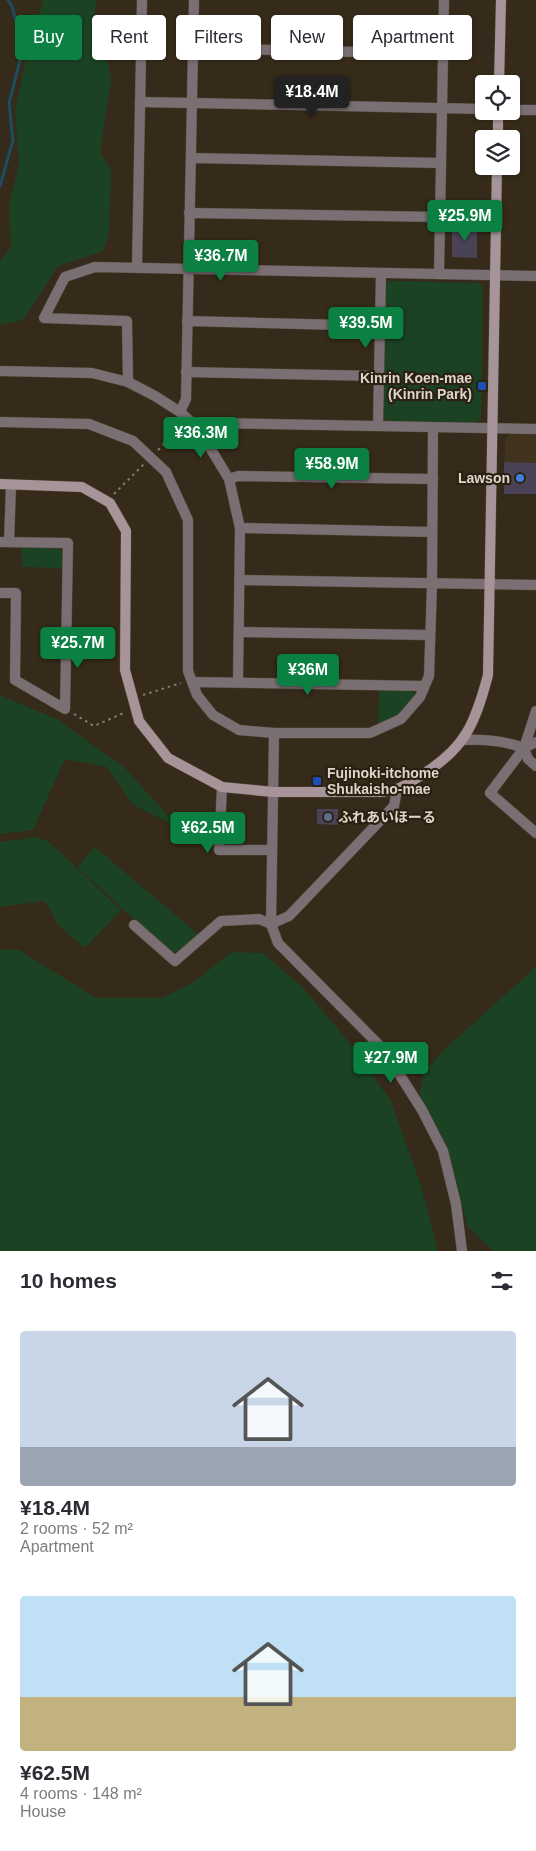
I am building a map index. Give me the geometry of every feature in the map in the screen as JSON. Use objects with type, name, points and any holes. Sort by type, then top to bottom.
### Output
[{"type":"street","points":[[137,267],[142,0]]},
{"type":"street","points":[[193,15],[194,0]]},
{"type":"street","points":[[444,0],[444,15]]},
{"type":"street","points":[[499,75],[501,0]]},
{"type":"street","points":[[261,50],[353,52]]},
{"type":"street","points":[[180,412],[186,399],[192,60]]},
{"type":"street","points":[[439,274],[443,60]]},
{"type":"street","points":[[140,102],[475,109]]},
{"type":"street","points":[[520,110],[536,110]]},
{"type":"street","points":[[191,158],[441,162]]},
{"type":"street","points":[[0,593],[16,594],[16,680],[65,709],[68,543],[4,542],[5,484],[82,487],[110,503],[126,531],[125,670],[139,721],[168,758],[222,787],[273,792],[381,792],[397,790],[439,765],[464,740],[479,708],[488,675],[497,175]]},
{"type":"street","points":[[189,213],[440,217]]},
{"type":"street","points":[[128,382],[127,321],[44,318],[65,277],[95,267],[536,276]]},
{"type":"street","points":[[378,426],[381,272]]},
{"type":"street","points":[[187,322],[380,326]]},
{"type":"street","points":[[0,371],[92,373],[128,382],[180,412],[198,428],[228,479],[240,528],[241,580],[238,682]]},
{"type":"street","points":[[186,372],[378,376]]},
{"type":"street","points":[[0,422],[89,424],[133,441],[166,472],[188,520],[188,671],[196,696],[214,715],[240,730],[274,733],[370,733],[401,719],[420,697],[428,676],[430,635],[433,428]]},
{"type":"street","points":[[198,428],[211,423],[536,429]]},
{"type":"street","points":[[228,479],[238,476],[433,479]]},
{"type":"street","points":[[240,528],[432,532]]},
{"type":"street","points":[[241,580],[536,585]]},
{"type":"street","points":[[240,632],[430,635]]},
{"type":"street","points":[[192,681],[424,686]]},
{"type":"street","points":[[536,711],[524,748],[490,793],[536,833]]},
{"type":"street","points":[[274,733],[271,924],[278,943],[384,1050],[422,1110],[443,1151],[456,1204],[462,1251]]},
{"type":"street","points":[[464,740],[477,739],[512,743],[524,748],[528,759],[536,766]]},
{"type":"street","points":[[524,748],[536,742]]},
{"type":"street","points":[[222,787],[219,850],[271,850]]},
{"type":"street","points":[[134,925],[175,961],[221,921],[258,919],[271,924],[289,916],[394,806],[397,790]]},
{"type":"path","points":[[140,696],[192,681]]},
{"type":"path","points":[[65,709],[94,726],[126,712]]},
{"type":"shaded area","points":[[511,433],[536,434],[536,494],[504,494],[505,439]]},
{"type":"green space","points":[[43,0],[97,0],[95,15],[92,15],[92,60],[108,60],[111,80],[100,153],[111,170],[109,234],[103,251],[58,266],[23,320],[0,325],[0,262],[11,247],[9,204],[19,166],[15,110],[26,60],[82,60],[82,15],[38,15]]},
{"type":"green space","points":[[389,281],[479,283],[483,287],[481,418],[476,423],[389,422],[383,416],[385,285]]},
{"type":"green space","points":[[22,547],[58,548],[63,553],[63,568],[22,567]]},
{"type":"green space","points":[[379,689],[412,690],[416,696],[398,716],[378,726]]},
{"type":"green space","points":[[0,695],[58,720],[124,767],[173,821],[168,822],[133,805],[107,767],[65,759],[33,830],[0,834]]},
{"type":"green space","points":[[36,837],[49,842],[121,910],[85,948],[58,925],[45,901],[0,907],[0,842]]},
{"type":"green space","points":[[95,847],[198,934],[179,951],[170,952],[77,867]]},
{"type":"green space","points":[[0,949],[19,950],[96,998],[162,998],[192,983],[232,952],[263,953],[302,987],[348,1041],[391,1101],[421,1186],[438,1251],[0,1251]]},
{"type":"green space","points":[[536,967],[536,1251],[493,1251],[468,1227],[449,1157],[419,1095],[424,1072],[448,1046]]},
{"type":"building","points":[[452,227],[477,228],[477,258],[452,257]]},
{"type":"building","name":"Lawson","points":[[504,462],[536,463],[536,494],[504,494]]},
{"type":"building","name":"ふれあいほーる","points":[[317,809],[338,809],[338,825],[317,824]]},
{"type":"waterway","points":[[0,186],[13,140],[9,103],[23,49],[12,6],[8,0]]},
{"type":"place","name":"Kinrin Koen-mae (Kinrin Park)","points":[[482,386]]},
{"type":"place","name":"Lawson","points":[[520,478]]},
{"type":"place","name":"Fujinoki-itchome Shukaisho-mae","points":[[317,781]]},
{"type":"place","name":"ふれあいほーる","points":[[328,817]]}]
